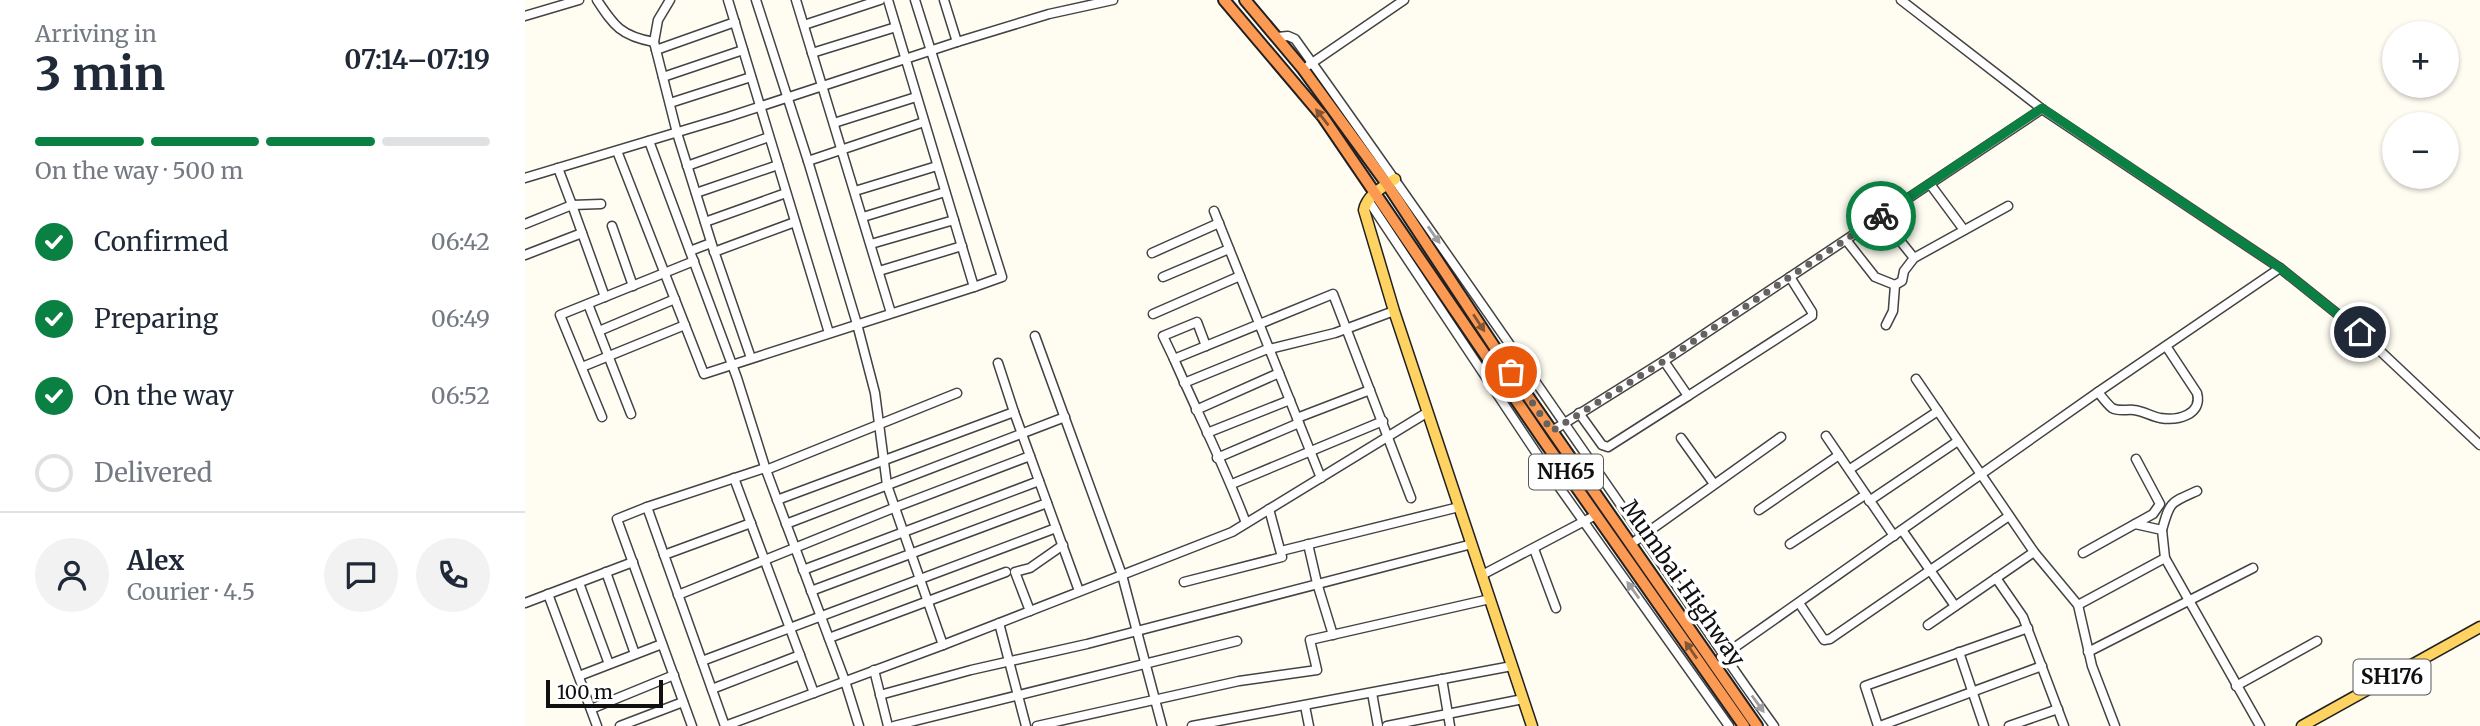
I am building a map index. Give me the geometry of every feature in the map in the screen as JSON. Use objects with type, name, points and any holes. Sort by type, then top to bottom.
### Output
[{"type":"highway","name":"NH65","points":[[1224,0],[1323,117],[1361,172],[1372,196]]},
{"type":"highway","name":"NH65","points":[[1245,0],[1277,37],[1308,66],[1391,182]]},
{"type":"highway","name":"Mumbai Highway","points":[[1391,182],[1552,431],[1631,544],[1718,660],[1758,726]]},
{"type":"highway","name":"Mumbai Highway","points":[[1372,196],[1391,216],[1744,726]]},
{"type":"main road","points":[[1391,182],[1372,196],[1364,211],[1394,311],[1532,726]]},
{"type":"main road","name":"SH176","points":[[2302,726],[2480,627]]},
{"type":"street","points":[[525,16],[579,0]]},
{"type":"street","points":[[597,0],[616,28],[655,46],[734,22]]},
{"type":"street","points":[[670,0],[659,20],[655,46],[687,166],[751,358]]},
{"type":"street","points":[[728,0],[829,333]]},
{"type":"street","points":[[756,0],[857,324],[875,393],[887,485],[943,645]]},
{"type":"street","points":[[796,0],[891,313]]},
{"type":"street","points":[[804,25],[880,0]]},
{"type":"street","points":[[888,0],[974,287]]},
{"type":"street","points":[[617,150],[704,374],[1002,277],[915,0]]},
{"type":"street","points":[[944,0],[957,42]]},
{"type":"street","points":[[525,178],[677,133],[1049,14],[1113,0]]},
{"type":"street","points":[[1308,66],[1404,0]]},
{"type":"street","points":[[1901,0],[2042,108],[2280,268],[2360,332],[2480,445]]},
{"type":"street","points":[[812,53],[896,27]]},
{"type":"street","points":[[663,77],[743,50]]},
{"type":"street","points":[[670,103],[751,77]]},
{"type":"street","points":[[834,123],[916,97]]},
{"type":"street","points":[[1552,431],[1664,361],[2042,108]]},
{"type":"street","points":[[808,161],[924,122]]},
{"type":"street","points":[[687,166],[769,137]]},
{"type":"street","points":[[649,141],[732,365],[765,469],[845,681],[859,726]]},
{"type":"street","points":[[696,193],[778,165]]},
{"type":"street","points":[[855,191],[937,166]]},
{"type":"street","points":[[558,168],[605,297]]},
{"type":"street","points":[[1391,182],[1565,423],[1642,535],[1718,660],[1774,726]]},
{"type":"street","points":[[1930,184],[1964,230]]},
{"type":"street","points":[[863,217],[945,192]]},
{"type":"street","points":[[705,222],[786,193]]},
{"type":"street","points":[[1372,196],[1585,523],[1729,726]]},
{"type":"street","points":[[525,224],[572,205],[601,204]]},
{"type":"street","points":[[1895,285],[1902,281],[1904,271],[1914,258],[2008,206]]},
{"type":"street","points":[[1214,211],[1321,478]]},
{"type":"street","points":[[1881,216],[1914,258]]},
{"type":"street","points":[[871,244],[954,220]]},
{"type":"street","points":[[715,252],[795,222]]},
{"type":"street","points":[[1152,253],[1219,223]]},
{"type":"street","points":[[612,226],[633,285]]},
{"type":"street","points":[[525,255],[582,233]]},
{"type":"street","points":[[1846,240],[1875,277],[1895,285]]},
{"type":"street","points":[[690,251],[711,243]]},
{"type":"street","points":[[879,271],[962,246]]},
{"type":"street","points":[[1163,277],[1229,249]]},
{"type":"street","points":[[602,417],[560,315],[694,261]]},
{"type":"street","points":[[1718,660],[2098,391],[2280,268]]},
{"type":"street","points":[[1153,314],[1240,276]]},
{"type":"street","points":[[1579,413],[1602,445],[1608,447],[1688,396],[1812,316],[1790,277]]},
{"type":"street","points":[[1886,325],[1893,311],[1895,285]]},
{"type":"street","points":[[1174,359],[1333,294],[1412,498]]},
{"type":"street","points":[[599,331],[675,299]]},
{"type":"street","points":[[588,303],[631,414]]},
{"type":"street","points":[[1184,383],[1265,350],[1347,328],[1394,311]]},
{"type":"street","points":[[1206,345],[1197,322],[1163,336],[1217,458],[1232,484],[1246,523]]},
{"type":"street","points":[[582,367],[685,325]]},
{"type":"street","points":[[1035,336],[1122,575],[1161,726]]},
{"type":"street","points":[[2098,391],[2110,407],[2116,410],[2133,409],[2164,419],[2185,416],[2194,411],[2199,399],[2197,393],[2165,346]]},
{"type":"street","points":[[1664,361],[1688,396]]},
{"type":"street","points":[[998,363],[1079,592]]},
{"type":"street","points":[[1196,410],[1279,373]]},
{"type":"street","points":[[1916,379],[2034,552],[2078,605],[2088,652],[2115,726]]},
{"type":"street","points":[[1217,458],[1370,390]]},
{"type":"street","points":[[692,726],[617,519],[765,469],[957,393]]},
{"type":"street","points":[[1207,433],[1290,400]]},
{"type":"street","points":[[1850,469],[1938,411]]},
{"type":"street","points":[[777,500],[1014,412]]},
{"type":"street","points":[[647,507],[725,726],[943,645],[1232,532],[1428,412]]},
{"type":"street","points":[[786,524],[1065,417]]},
{"type":"street","points":[[1232,484],[1383,421]]},
{"type":"street","points":[[1826,436],[1893,536]]},
{"type":"street","points":[[1631,544],[1781,437]]},
{"type":"street","points":[[1681,438],[1714,484]]},
{"type":"street","points":[[1790,544],[1958,441]]},
{"type":"street","points":[[1759,510],[1839,455]]},
{"type":"street","points":[[678,595],[1030,456]]},
{"type":"street","points":[[2083,554],[2153,514],[2160,504],[2136,459]]},
{"type":"street","points":[[734,478],[814,693]]},
{"type":"street","points":[[803,570],[1039,481]]},
{"type":"street","points":[[2197,491],[2173,501],[2168,506],[2162,530],[2165,558],[2260,726]]},
{"type":"street","points":[[811,591],[1047,503]]},
{"type":"street","points":[[1281,551],[1459,507]]},
{"type":"street","points":[[1184,582],[1282,557],[1269,509]]},
{"type":"street","points":[[1482,575],[1596,515]]},
{"type":"street","points":[[1799,603],[1824,640],[1830,639],[2009,516]]},
{"type":"street","points":[[664,555],[751,523]]},
{"type":"street","points":[[2135,524],[2162,530]]},
{"type":"street","points":[[702,661],[1056,528]]},
{"type":"street","points":[[1902,530],[1955,606]]},
{"type":"street","points":[[1308,544],[1333,635]]},
{"type":"street","points":[[880,695],[1472,544]]},
{"type":"street","points":[[1030,611],[1015,572],[1030,568],[1063,545]]},
{"type":"street","points":[[1534,549],[1556,608]]},
{"type":"street","points":[[1928,625],[2034,552]]},
{"type":"street","points":[[2078,605],[2165,558]]},
{"type":"street","points":[[525,603],[633,562]]},
{"type":"street","points":[[2088,652],[2253,568]]},
{"type":"street","points":[[606,572],[635,654]]},
{"type":"street","points":[[829,638],[1006,572]]},
{"type":"street","points":[[1996,578],[2018,608],[2028,628],[2064,726]]},
{"type":"street","points":[[579,583],[609,664]]},
{"type":"street","points":[[548,594],[597,726]]},
{"type":"street","points":[[1037,726],[1239,681],[1317,670],[1310,640],[1490,599]]},
{"type":"street","points":[[999,623],[1026,726]]},
{"type":"street","points":[[2028,628],[1865,686],[1879,726],[2042,666]]},
{"type":"street","points":[[894,726],[1237,641]]},
{"type":"street","points":[[2236,686],[2317,641]]},
{"type":"street","points":[[579,676],[662,644]]},
{"type":"street","points":[[1959,652],[1984,726]]},
{"type":"street","points":[[712,689],[800,655]]},
{"type":"street","points":[[1192,726],[1228,723],[1512,666]]},
{"type":"street","points":[[874,670],[888,726]]},
{"type":"street","points":[[591,709],[674,675]]},
{"type":"street","points":[[1442,680],[1450,726]]},
{"type":"street","points":[[1372,693],[1378,726]]},
{"type":"street","points":[[1387,726],[1523,699]]},
{"type":"street","points":[[620,726],[684,702]]},
{"type":"street","points":[[1305,706],[1309,726]]},
{"type":"street","points":[[2009,726],[2058,709]]},
{"type":"way so far","points":[[1511,372],[1552,431],[1664,361],[1881,216]]},
{"type":"route","points":[[1881,216],[2042,108],[2280,268],[2360,332]]}]
